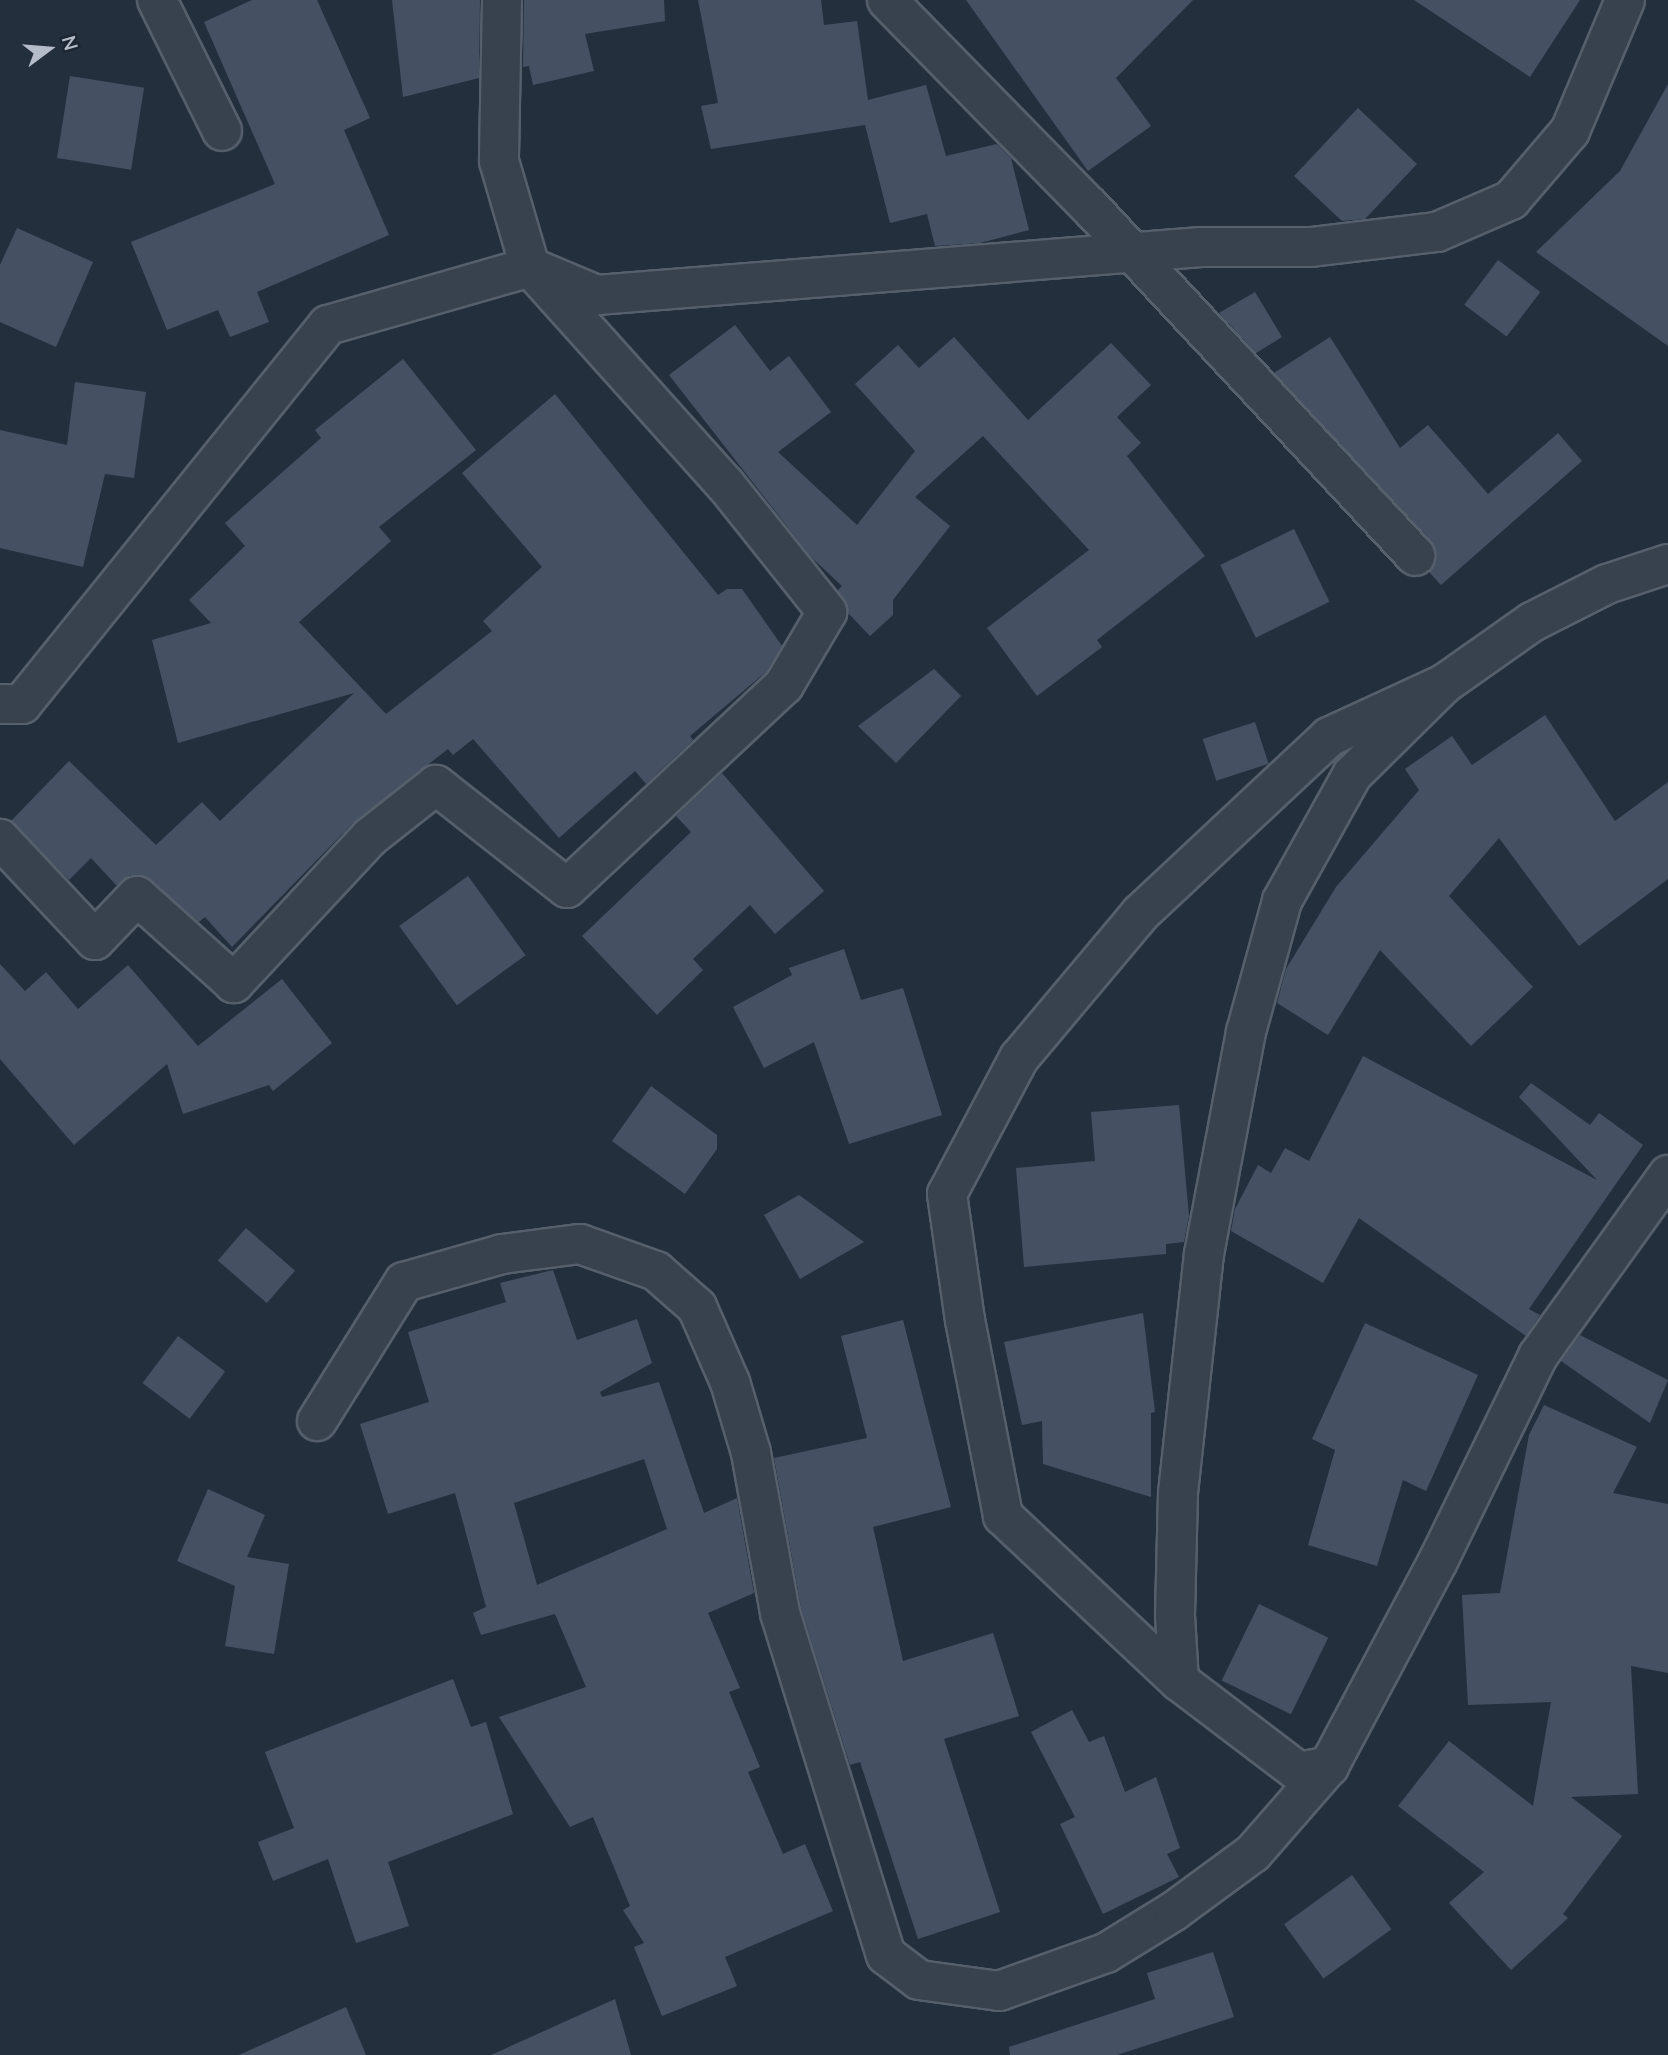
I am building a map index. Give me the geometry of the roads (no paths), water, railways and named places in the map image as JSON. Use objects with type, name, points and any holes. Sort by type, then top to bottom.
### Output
[{"type":"street","points":[[157,0],[222,131]]},
{"type":"street","points":[[0,839],[95,940],[137,896],[234,983],[370,837],[436,785],[567,888],[784,685],[827,612],[725,484],[530,267],[499,161],[502,0]]},
{"type":"street","points":[[887,0],[1133,253],[1415,556]]},
{"type":"street","points":[[0,704],[22,704],[328,325],[530,267],[597,295],[1201,247],[1311,247],[1437,232],[1511,200],[1570,131],[1625,0]]},
{"type":"street","points":[[1179,1681],[1175,1615],[1178,1493],[1204,1255],[1246,1032],[1282,901],[1352,775],[1444,684],[1532,622],[1607,584],[1668,564]]},
{"type":"street","points":[[1329,1766],[1299,1772],[1179,1681],[1003,1516],[965,1320],[947,1194],[1019,1058],[1140,914],[1329,737],[1444,684]]},
{"type":"street","points":[[317,1421],[404,1282],[502,1254],[580,1244],[656,1270],[698,1307],[734,1394],[751,1453],[780,1613],[886,1955],[919,1980],[999,1991],[1106,1953],[1174,1911],[1253,1853],[1329,1766],[1438,1561],[1538,1356],[1668,1175]]}]
